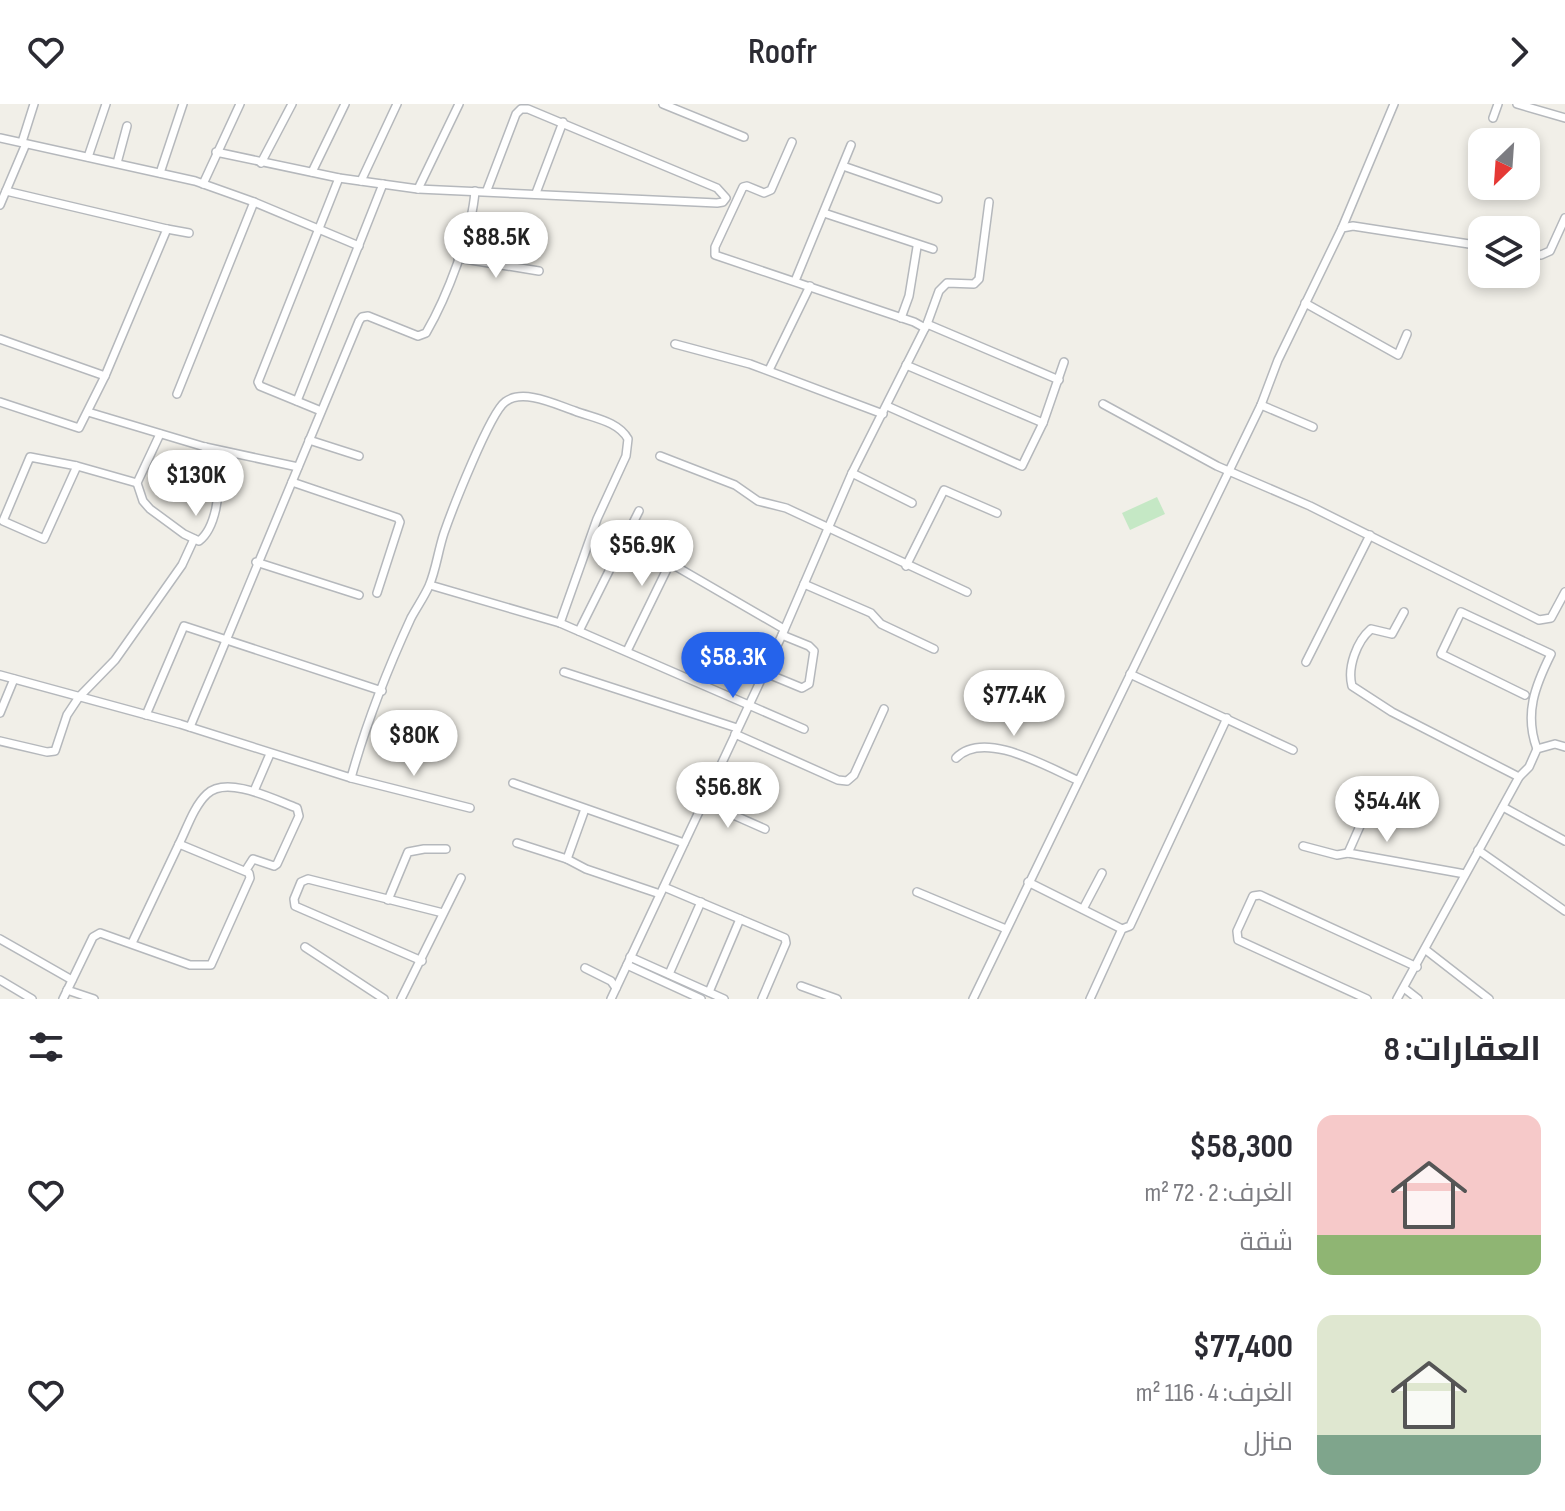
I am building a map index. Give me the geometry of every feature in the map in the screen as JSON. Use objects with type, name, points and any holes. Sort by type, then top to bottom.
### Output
[{"type":"street","points":[[0,205],[24,144],[34,104]]},
{"type":"street","points":[[88,157],[106,104]]},
{"type":"street","points":[[160,173],[183,104]]},
{"type":"street","points":[[203,184],[240,104]]},
{"type":"street","points":[[261,163],[292,104]]},
{"type":"street","points":[[312,172],[345,104]]},
{"type":"street","points":[[361,181],[397,104]]},
{"type":"street","points":[[418,189],[459,104]]},
{"type":"street","points":[[663,104],[678,107],[744,137]]},
{"type":"street","points":[[973,999],[1261,405],[1305,303],[1342,228],[1394,104]]},
{"type":"street","points":[[1493,118],[1498,104]]},
{"type":"street","points":[[1517,104],[1565,118]]},
{"type":"street","points":[[216,152],[339,178],[418,189],[717,203],[726,198],[717,188],[528,109],[521,109],[516,114],[487,190]]},
{"type":"street","points":[[536,193],[563,122]]},
{"type":"street","points":[[117,163],[127,126]]},
{"type":"street","points":[[0,138],[203,184],[359,246]]},
{"type":"street","points":[[792,142],[771,190],[764,193],[743,187],[714,252],[720,257],[926,326],[1059,380]]},
{"type":"street","points":[[795,281],[851,145]]},
{"type":"street","points":[[843,166],[938,199]]},
{"type":"street","points":[[321,411],[260,386],[258,382],[339,178]]},
{"type":"street","points":[[297,401],[383,184]]},
{"type":"street","points":[[6,191],[189,233]]},
{"type":"street","points":[[190,727],[256,562],[362,317],[368,316],[423,336],[429,329],[458,258],[473,214],[475,191]]},
{"type":"street","points":[[177,394],[254,202]]},
{"type":"street","points":[[611,999],[783,632],[852,473],[926,326],[939,291],[950,283],[974,284],[979,279],[989,202]]},
{"type":"street","points":[[824,213],[933,249]]},
{"type":"street","points":[[1540,255],[1550,251],[1564,223]]},
{"type":"street","points":[[497,265],[515,226]]},
{"type":"street","points":[[1342,228],[1353,226],[1468,244]]},
{"type":"street","points":[[0,402],[79,428],[105,376],[167,229]]},
{"type":"street","points":[[901,318],[909,296],[917,247]]},
{"type":"street","points":[[458,258],[539,271]]},
{"type":"street","points":[[769,370],[810,286]]},
{"type":"street","points":[[1305,303],[1398,355],[1407,334]]},
{"type":"street","points":[[0,339],[105,376]]},
{"type":"street","points":[[675,344],[769,370],[883,414]]},
{"type":"street","points":[[887,406],[1019,466],[1025,464],[1043,423],[1064,362]]},
{"type":"street","points":[[906,365],[1043,423]]},
{"type":"street","points":[[351,778],[411,619],[430,585],[444,533],[494,414],[504,402],[515,397],[551,403],[617,426],[628,439],[626,456],[597,519],[560,623]]},
{"type":"street","points":[[1103,404],[1228,469],[1370,535],[1539,620],[1551,618],[1565,592]]},
{"type":"street","points":[[1261,405],[1313,427]]},
{"type":"street","points":[[88,412],[205,447],[298,467]]},
{"type":"street","points":[[160,434],[137,483],[143,501],[150,509],[194,539],[203,539],[214,513],[217,473],[205,447]]},
{"type":"street","points":[[309,440],[359,456]]},
{"type":"street","points":[[660,456],[735,485],[758,501],[786,508],[967,592]]},
{"type":"street","points":[[77,466],[46,537],[40,539],[3,521],[30,457],[77,466],[137,483]]},
{"type":"street","points":[[852,473],[912,503]]},
{"type":"street","points":[[292,482],[398,518],[400,522],[377,593]]},
{"type":"street","points":[[906,566],[944,490],[997,513]]},
{"type":"street","points":[[579,631],[639,511]]},
{"type":"street","points":[[627,535],[664,551],[670,563],[809,646],[814,651],[809,684],[802,688],[762,675],[710,650]]},
{"type":"street","points":[[1306,662],[1370,535]]},
{"type":"street","points":[[0,741],[47,752],[55,751],[67,715],[79,697],[115,660],[182,565],[194,539]]},
{"type":"street","points":[[256,562],[359,595]]},
{"type":"street","points":[[627,651],[670,563]]},
{"type":"street","points":[[804,584],[871,613],[881,624],[934,649]]},
{"type":"street","points":[[430,585],[560,623],[804,729]]},
{"type":"street","points":[[1404,612],[1392,634],[1371,629],[1363,638],[1350,672],[1352,686],[1392,712],[1519,777]]},
{"type":"street","points":[[1397,999],[1538,746],[1530,708],[1535,686],[1551,654],[1461,612],[1441,654],[1525,695]]},
{"type":"street","points":[[146,715],[184,626],[382,691]]},
{"type":"street","points":[[564,672],[736,731],[838,780],[847,781],[854,775],[884,709]]},
{"type":"street","points":[[1130,674],[1293,750]]},
{"type":"street","points":[[0,675],[190,727],[351,778],[470,808]]},
{"type":"street","points":[[0,713],[14,679]]},
{"type":"street","points":[[1090,999],[1122,929],[1130,926],[1227,718]]},
{"type":"street","points":[[1538,746],[1555,744],[1565,747]]},
{"type":"street","points":[[956,758],[972,748],[992,747],[1051,767],[1077,780]]},
{"type":"street","points":[[254,791],[270,754]]},
{"type":"street","points":[[513,783],[684,843]]},
{"type":"street","points":[[132,943],[179,844],[207,794],[220,786],[254,791],[300,811],[277,864],[274,866],[253,859],[246,870]]},
{"type":"street","points":[[1348,853],[1376,790]]},
{"type":"street","points":[[704,802],[765,829]]},
{"type":"street","points":[[1503,807],[1565,841]]},
{"type":"street","points":[[567,859],[585,809]]},
{"type":"street","points":[[517,843],[567,859],[586,869],[701,902],[786,939],[762,999]]},
{"type":"street","points":[[63,999],[96,934],[132,943],[190,965],[211,965],[250,878],[246,870],[179,844]]},
{"type":"street","points":[[1303,846],[1337,855],[1348,853],[1465,874]]},
{"type":"street","points":[[388,900],[408,852],[446,849]]},
{"type":"street","points":[[1478,850],[1565,911]]},
{"type":"street","points":[[1083,909],[1102,873]]},
{"type":"street","points":[[401,999],[461,878]]},
{"type":"street","points":[[422,961],[295,906],[293,902],[305,879],[443,913]]},
{"type":"street","points":[[1028,882],[1122,929]]},
{"type":"street","points":[[917,892],[1006,929]]},
{"type":"street","points":[[1367,999],[1238,940],[1237,931],[1253,896],[1260,895],[1417,967]]},
{"type":"street","points":[[669,974],[701,902]]},
{"type":"street","points":[[709,992],[740,919]]},
{"type":"street","points":[[0,939],[72,980]]},
{"type":"street","points":[[305,947],[384,999]]},
{"type":"street","points":[[1426,950],[1489,999]]},
{"type":"street","points":[[628,961],[669,974],[724,999]]},
{"type":"street","points":[[628,961],[701,999]]},
{"type":"street","points":[[585,968],[611,981],[616,988]]},
{"type":"street","points":[[0,980],[32,999]]},
{"type":"street","points":[[801,986],[837,999]]},
{"type":"street","points":[[1404,988],[1418,999]]},
{"type":"street","points":[[67,990],[94,999]]},
{"type":"green space","points":[[1157,497],[1165,514],[1130,530],[1122,513]]}]
